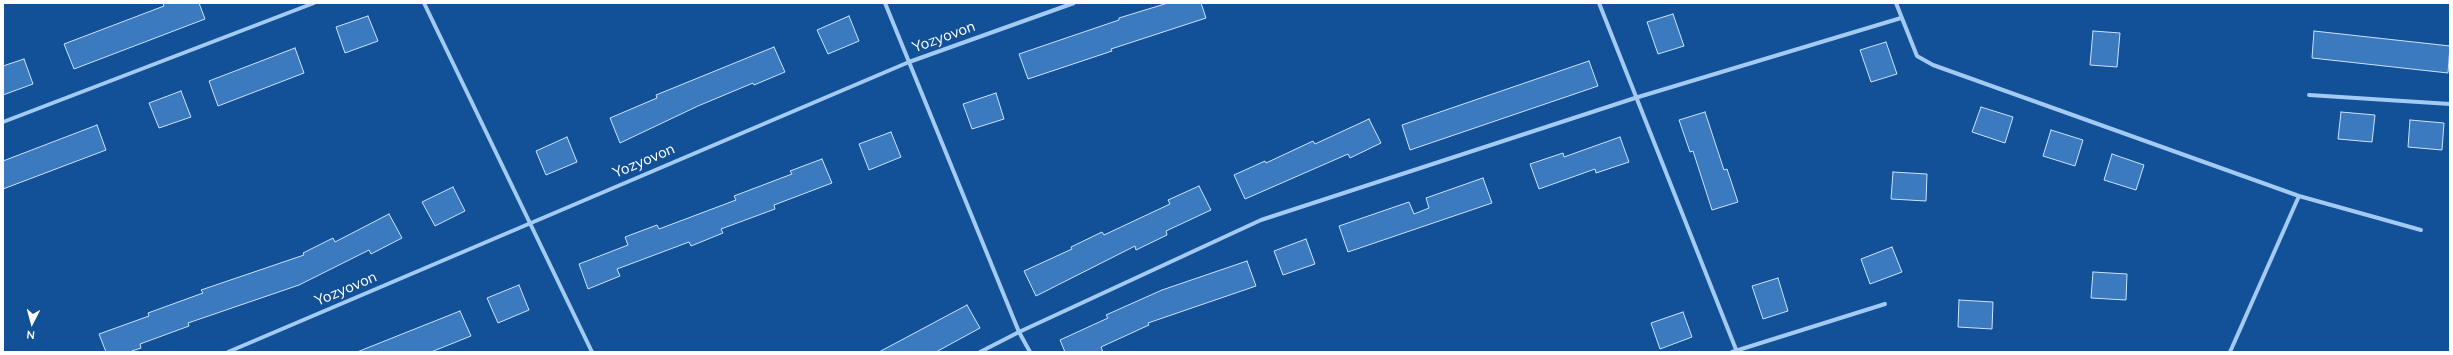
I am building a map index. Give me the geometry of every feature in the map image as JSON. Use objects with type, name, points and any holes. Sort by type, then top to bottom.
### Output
[{"type":"street","points":[[3,122],[314,3]]},
{"type":"street","points":[[424,3],[592,352]]},
{"type":"street","points":[[885,3],[1019,332],[1030,352]]},
{"type":"street","name":"Yozyovon","points":[[228,352],[909,62],[1074,3]]},
{"type":"street","points":[[1599,3],[1735,352],[1885,304]]},
{"type":"street","points":[[1896,3],[1917,56],[1933,65],[2299,196],[2421,230]]},
{"type":"street","points":[[980,352],[1019,332],[1261,220],[1635,98],[1901,18]]},
{"type":"street","points":[[2309,95],[2450,104]]},
{"type":"street","points":[[2230,352],[2299,196]]},
{"type":"building","points":[[163,3],[199,3],[205,19],[74,69],[64,44],[164,6]]},
{"type":"building","points":[[1168,3],[1201,3],[1206,18],[1111,49],[1112,51],[1028,79],[1019,54],[1119,20],[1119,18]]},
{"type":"building","points":[[1673,14],[1684,46],[1658,54],[1647,22]]},
{"type":"building","points":[[368,16],[378,41],[345,53],[336,27]]},
{"type":"building","points":[[849,16],[859,41],[828,54],[817,30]]},
{"type":"building","points":[[2093,31],[2120,33],[2117,67],[2090,65]]},
{"type":"building","points":[[2314,31],[2450,46],[2448,73],[2312,58]]},
{"type":"building","points":[[1886,42],[1897,74],[1871,82],[1860,50]]},
{"type":"building","points":[[774,47],[785,72],[754,85],[753,83],[698,106],[620,143],[610,118],[657,98],[656,95]]},
{"type":"building","points":[[295,48],[304,73],[218,106],[209,81]]},
{"type":"building","points":[[24,59],[33,84],[3,95],[3,66]]},
{"type":"building","points":[[1589,61],[1598,86],[1410,150],[1402,125]]},
{"type":"building","points":[[181,91],[191,117],[159,128],[149,103]]},
{"type":"building","points":[[996,93],[1004,119],[972,129],[963,104]]},
{"type":"building","points":[[1981,107],[2013,117],[2005,143],[1972,132]]},
{"type":"building","points":[[1705,112],[1724,170],[1727,169],[1738,202],[1712,210],[1693,151],[1690,152],[1679,120]]},
{"type":"building","points":[[2341,112],[2375,115],[2372,142],[2338,139]]},
{"type":"building","points":[[1369,119],[1381,143],[1350,158],[1348,154],[1245,199],[1234,175],[1265,161],[1266,163],[1313,141],[1315,144]]},
{"type":"building","points":[[2410,120],[2444,123],[2442,150],[2408,147]]},
{"type":"building","points":[[97,125],[106,150],[3,189],[3,161]]},
{"type":"building","points":[[2051,130],[2083,140],[2075,166],[2043,156]]},
{"type":"building","points":[[891,132],[901,157],[869,170],[859,144]]},
{"type":"building","points":[[567,137],[577,162],[546,175],[536,151]]},
{"type":"building","points":[[1620,137],[1629,162],[1596,173],[1595,169],[1539,189],[1530,164],[1563,153],[1564,157]]},
{"type":"building","points":[[2112,154],[2144,165],[2136,190],[2104,180]]},
{"type":"building","points":[[822,159],[832,183],[774,205],[775,209],[721,229],[723,233],[691,246],[689,242],[617,269],[620,276],[588,289],[579,264],[628,245],[625,237],[657,225],[659,229],[736,200],[734,196],[792,174],[790,171]]},
{"type":"building","points":[[1893,172],[1927,174],[1926,201],[1891,199]]},
{"type":"building","points":[[1483,178],[1492,203],[1348,252],[1339,226],[1409,202],[1414,214],[1429,208],[1426,198]]},
{"type":"building","points":[[1199,186],[1211,210],[1166,231],[1167,235],[1136,250],[1135,246],[1036,296],[1024,271],[1072,249],[1071,247],[1102,232],[1104,235],[1170,204],[1168,200]]},
{"type":"building","points":[[453,187],[465,211],[435,226],[422,202]]},
{"type":"building","points":[[389,214],[402,238],[371,254],[369,250],[299,285],[188,323],[189,326],[140,344],[141,348],[129,352],[106,352],[99,334],[149,316],[148,313],[203,293],[201,290],[304,255],[303,253],[333,238],[335,242]]},
{"type":"building","points":[[1306,239],[1315,264],[1283,275],[1274,251]]},
{"type":"building","points":[[1892,247],[1902,272],[1870,284],[1861,259]]},
{"type":"building","points":[[1247,261],[1256,286],[1148,323],[1149,325],[1101,347],[1103,352],[1065,352],[1060,340],[1108,318],[1106,315],[1162,290]]},
{"type":"building","points":[[2093,272],[2127,274],[2126,300],[2091,298]]},
{"type":"building","points":[[1778,278],[1788,311],[1763,319],[1752,286]]},
{"type":"building","points":[[519,285],[529,310],[498,323],[487,298]]},
{"type":"building","points":[[1959,300],[1993,302],[1992,329],[1958,327]]},
{"type":"building","points":[[967,305],[980,328],[936,352],[879,352]]},
{"type":"building","points":[[460,311],[471,336],[431,352],[357,352]]},
{"type":"building","points":[[1683,312],[1692,337],[1660,349],[1651,323]]}]
